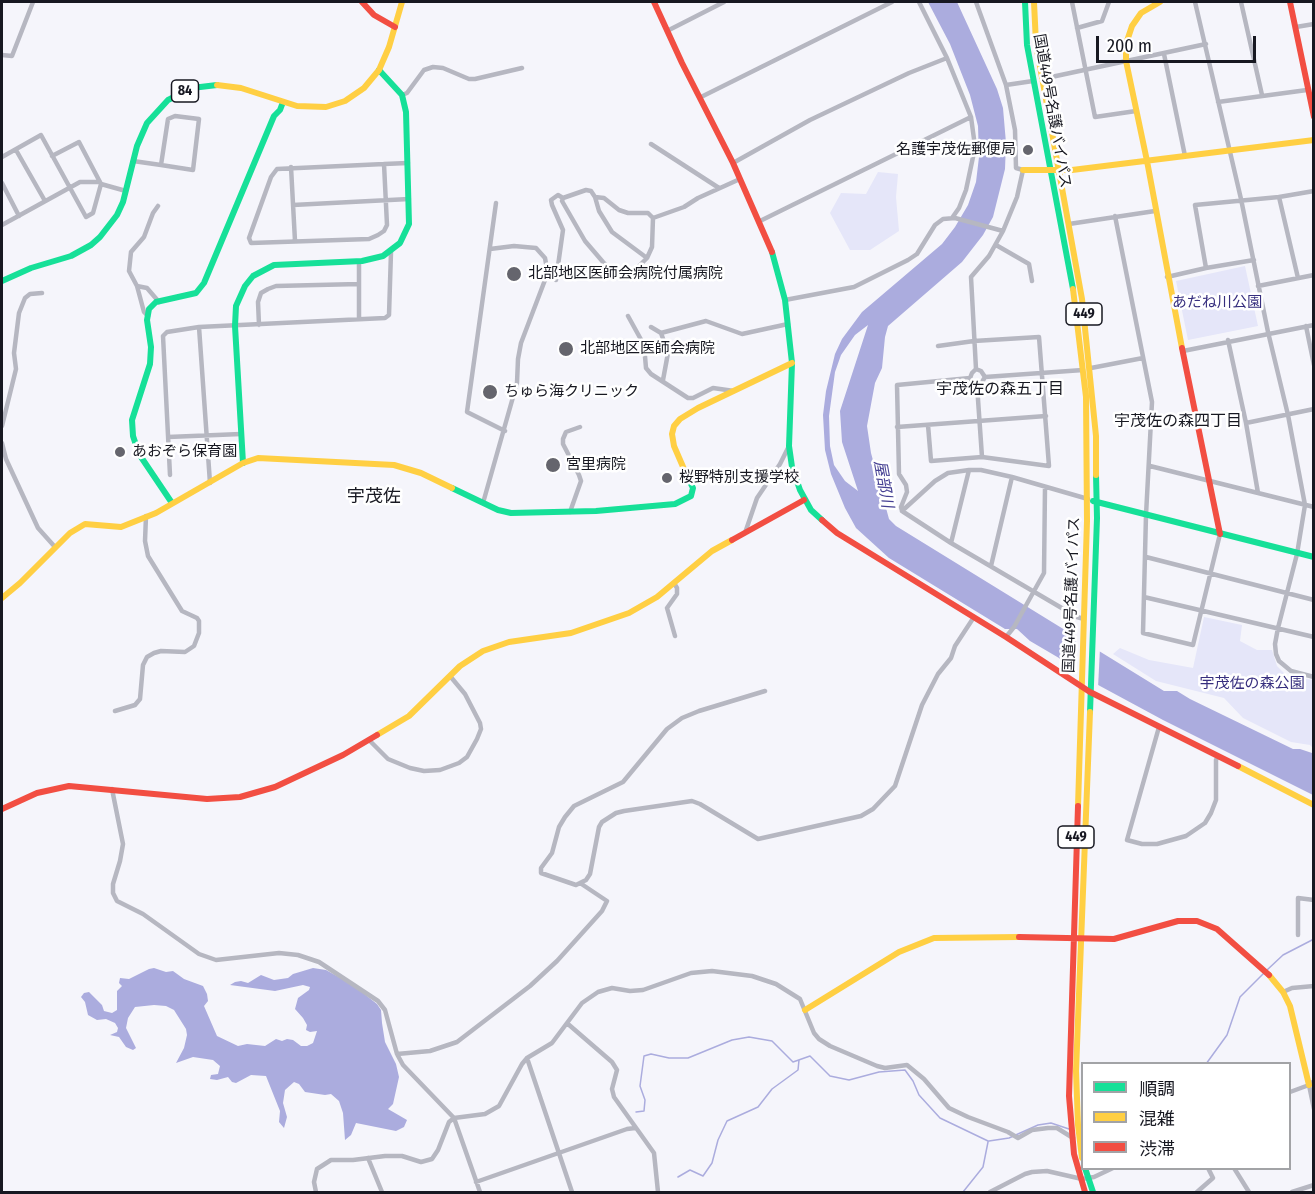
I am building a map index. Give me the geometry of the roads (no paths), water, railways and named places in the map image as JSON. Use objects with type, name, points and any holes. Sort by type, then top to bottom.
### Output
[{"type":"main road","points":[[362,2],[374,15],[395,27]]},
{"type":"main road","name":"84","points":[[2,281],[92,245],[109,227],[117,215],[126,191],[137,146],[151,117],[168,100],[192,88],[224,85],[312,108],[336,104],[364,88],[379,70],[402,2]]},
{"type":"main road","points":[[654,2],[733,163],[772,251],[785,300],[792,363],[789,446],[795,479],[804,500],[822,521],[837,533],[1006,637],[1081,687],[1314,805]]},
{"type":"main road","name":"国道449号名護バイパス","points":[[1025,2],[1026,37],[1033,81],[1087,369],[1096,436],[1097,502],[1082,939],[1072,1096],[1081,1147]]},
{"type":"main road","name":"国道449号名護バイパス","points":[[1034,2],[1035,44],[1082,299],[1087,369],[1088,499],[1072,939],[1074,1154],[1085,1192]]},
{"type":"main road","points":[[1160,2],[1141,13],[1132,26],[1126,45],[1126,62],[1220,534]]},
{"type":"main road","points":[[1290,2],[1314,117]]},
{"type":"main road","points":[[243,463],[235,326],[239,295],[253,276],[264,269],[281,264],[374,260],[391,252],[400,243],[408,224],[406,112],[398,88],[379,70]]},
{"type":"main road","points":[[172,503],[139,454],[133,436],[132,420],[150,364],[151,347],[147,320],[149,309],[159,302],[196,293],[204,283],[274,117],[283,102]]},
{"type":"main road","points":[[1023,170],[1072,170],[1314,140]]},
{"type":"main road","points":[[2,598],[70,533],[85,524],[122,527],[156,513],[243,463],[258,458],[394,465],[421,473],[498,510],[511,513],[570,512],[675,504],[691,496],[693,488],[674,446],[672,434],[674,426],[680,419],[698,408],[792,363]]},
{"type":"main road","points":[[1088,499],[1314,557]]},
{"type":"main road","points":[[2,809],[54,788],[84,786],[207,799],[257,794],[306,774],[409,716],[471,658],[497,645],[571,633],[615,619],[646,604],[712,551],[804,500]]},
{"type":"main road","points":[[805,1010],[898,952],[934,938],[977,936],[1125,938],[1178,921],[1197,921],[1207,924],[1234,942],[1266,970],[1283,992],[1290,1006],[1311,1083]]},
{"type":"main road","points":[[1086,1170],[1093,1192]]},
{"type":"street","points":[[2,55],[12,56],[33,2]]},
{"type":"street","points":[[667,31],[724,2]]},
{"type":"street","points":[[701,98],[892,2]]},
{"type":"street","points":[[919,2],[947,58],[971,117],[974,139],[973,157],[966,190],[954,218]]},
{"type":"street","points":[[970,378],[976,369],[971,277],[996,245],[1003,231],[1017,197],[1023,170],[1016,168],[1016,130],[1006,85],[976,2]]},
{"type":"street","points":[[1072,2],[1095,117],[1136,111]]},
{"type":"street","points":[[1077,28],[1102,21],[1109,2]]},
{"type":"street","points":[[1195,2],[1241,199],[1305,505],[1297,554],[1278,628],[1276,654],[1291,671],[1314,677]]},
{"type":"street","points":[[1241,2],[1262,95]]},
{"type":"street","points":[[1296,27],[1314,24]]},
{"type":"street","points":[[1042,79],[1206,44]]},
{"type":"street","points":[[1164,54],[1185,156]]},
{"type":"street","points":[[733,163],[810,120],[909,73],[947,58]]},
{"type":"street","points":[[402,95],[407,93],[424,70],[433,67],[443,68],[469,79],[522,68]]},
{"type":"street","points":[[1006,85],[1033,81]]},
{"type":"street","points":[[1218,102],[1307,90]]},
{"type":"street","points":[[133,161],[193,170],[199,119],[175,116],[168,119],[161,165]]},
{"type":"street","points":[[760,221],[971,117]]},
{"type":"street","points":[[2,158],[41,135],[52,156],[86,217],[93,213],[101,183],[79,142],[52,156]]},
{"type":"street","points":[[651,144],[718,188]]},
{"type":"street","points":[[16,150],[45,201]]},
{"type":"street","points":[[384,164],[387,225],[384,231],[369,239],[251,243],[249,238],[271,177],[277,169],[291,167],[408,163]]},
{"type":"street","points":[[291,167],[295,241]]},
{"type":"street","points":[[653,218],[684,207],[740,178]]},
{"type":"street","points":[[2,183],[19,216]]},
{"type":"street","points":[[2,225],[80,183],[101,183],[126,191]]},
{"type":"street","points":[[556,280],[563,230],[551,200],[558,195],[563,198],[586,190],[591,191],[599,212],[612,232],[647,258]]},
{"type":"street","points":[[1206,268],[1195,205],[1279,197],[1314,191]]},
{"type":"street","points":[[563,198],[562,204],[579,234],[594,253],[613,272],[631,271],[647,258],[652,247],[653,218],[648,213],[628,213],[619,210],[604,198],[595,197]]},
{"type":"street","points":[[1279,197],[1298,278]]},
{"type":"street","points":[[293,205],[409,199]]},
{"type":"street","points":[[496,203],[467,412],[505,431]]},
{"type":"street","points":[[148,316],[129,272],[131,252],[144,237],[153,213],[159,206]]},
{"type":"street","points":[[1070,224],[1155,210]]},
{"type":"street","points":[[1115,216],[1152,402],[1143,633],[1193,645],[1220,534]]},
{"type":"street","points":[[785,300],[854,287],[908,260],[917,254],[935,225],[943,219],[954,218],[1003,231]]},
{"type":"street","points":[[996,245],[1029,264],[1032,281]]},
{"type":"street","points":[[483,503],[517,383],[521,343],[545,280],[546,262],[536,248],[514,246],[490,249]]},
{"type":"street","points":[[170,475],[163,336],[167,332],[200,327],[385,318],[389,315],[391,252]]},
{"type":"street","points":[[1167,277],[1254,260]]},
{"type":"street","points":[[359,262],[359,320]]},
{"type":"street","points":[[1258,286],[1314,275]]},
{"type":"street","points":[[259,325],[258,302],[261,293],[268,289],[276,286],[359,284]]},
{"type":"street","points":[[136,286],[147,288],[159,302]]},
{"type":"street","points":[[2,426],[16,369],[14,353],[19,313],[25,298],[30,294],[42,293]]},
{"type":"street","points":[[628,316],[645,345],[648,371],[688,398],[693,398],[713,388],[734,391]]},
{"type":"street","points":[[661,333],[706,321],[742,334],[788,324]]},
{"type":"street","points":[[1183,351],[1268,332],[1314,325]]},
{"type":"street","points":[[1306,326],[1314,365]]},
{"type":"street","points":[[200,327],[210,483]]},
{"type":"street","points":[[651,327],[661,333],[668,353],[663,380]]},
{"type":"street","points":[[928,425],[931,461],[982,458],[1050,466],[1039,337],[938,346]]},
{"type":"street","points":[[1228,340],[1258,493]]},
{"type":"street","points":[[984,377],[1087,369],[1143,358]]},
{"type":"street","points":[[976,369],[981,371],[984,377]]},
{"type":"street","points":[[977,385],[984,377]]},
{"type":"street","points":[[970,378],[977,385]]},
{"type":"street","points":[[902,511],[901,507],[907,492],[906,485],[899,474],[897,385],[970,378]]},
{"type":"street","points":[[977,385],[982,458]]},
{"type":"street","points":[[1246,423],[1314,409]]},
{"type":"street","points":[[897,427],[1046,416]]},
{"type":"street","points":[[570,512],[581,481],[563,444],[563,438],[566,432],[580,427]]},
{"type":"street","points":[[168,437],[241,434]]},
{"type":"street","points":[[2,443],[6,459],[39,528],[55,547]]},
{"type":"street","points":[[745,533],[757,498],[789,446]]},
{"type":"street","points":[[1150,466],[1314,507]]},
{"type":"street","points":[[902,511],[941,477],[957,470],[981,470],[1088,499]]},
{"type":"street","points":[[951,543],[969,470]]},
{"type":"street","points":[[991,566],[1012,477]]},
{"type":"street","points":[[1006,637],[1044,573],[1045,487]]},
{"type":"street","points":[[902,511],[1077,618],[1084,619]]},
{"type":"street","points":[[115,711],[135,705],[140,699],[143,666],[147,657],[161,651],[185,652],[194,646],[199,633],[199,621],[182,611],[148,556],[146,516]]},
{"type":"street","points":[[1146,557],[1314,600]]},
{"type":"street","points":[[674,583],[677,594],[667,608],[675,636]]},
{"type":"street","points":[[1144,597],[1314,637]]},
{"type":"street","points":[[765,691],[699,711],[682,718],[667,729],[623,782],[574,806],[559,827],[552,853],[541,868],[541,873],[576,885],[586,880],[590,874],[599,827],[602,822],[616,813],[624,811],[692,801],[758,839],[861,816],[873,809],[894,786],[922,705],[938,674],[951,658],[955,646],[974,617]]},
{"type":"street","points":[[369,740],[388,759],[410,768],[440,770],[459,763],[467,757],[477,740],[481,729],[480,723],[465,694],[450,676]]},
{"type":"street","points":[[1159,727],[1127,840],[1142,844],[1157,844],[1186,836],[1205,823],[1216,800],[1216,760],[1218,756]]},
{"type":"street","points":[[112,789],[123,844],[113,884],[113,893],[117,901],[143,914],[199,954],[216,960],[279,953],[297,955],[319,962],[378,1001],[387,1015],[396,1054],[403,1065],[454,1118],[480,1192]]},
{"type":"street","points":[[396,1054],[430,1051],[458,1042],[530,986],[573,944],[602,911],[607,901],[580,883]]},
{"type":"street","points":[[1298,936],[1298,898],[1314,900]]},
{"type":"street","points":[[316,1192],[315,1176],[321,1166],[331,1160],[402,1156],[410,1160],[426,1162],[432,1159],[449,1122],[454,1118],[485,1114],[499,1106],[527,1058],[552,1043],[582,1003],[598,992],[612,988],[643,990],[691,973],[712,971],[752,976],[776,984],[797,996],[819,1039],[877,1066],[885,1068],[908,1065],[924,1079],[949,1108],[968,1118],[1008,1132],[1018,1138],[1032,1130],[1057,1128],[1069,1137],[1081,1140]]},
{"type":"street","points":[[1283,992],[1292,988],[1314,986]]},
{"type":"street","points":[[568,1024],[612,1062],[617,1070],[612,1089],[614,1097],[654,1153],[658,1192]]},
{"type":"street","points":[[527,1058],[572,1192]]},
{"type":"street","points":[[1291,1092],[1311,1083],[1314,1109]]},
{"type":"street","points":[[476,1182],[635,1128]]},
{"type":"street","points":[[368,1158],[382,1192]]},
{"type":"street","points":[[990,1192],[1032,1172],[1047,1171],[1082,1179],[1094,1177],[1109,1170]]},
{"type":"street","points":[[1197,1192],[1213,1178],[1209,1170]]},
{"type":"street","points":[[1235,1170],[1249,1192]]},
{"type":"street","points":[[1292,1192],[1314,1185]]},
{"type":"water","points":[[928,2],[957,2],[997,89],[1003,108],[1006,143],[1005,169],[993,217],[983,235],[962,262],[888,326],[882,368],[875,383],[867,426],[871,453],[889,519],[896,526],[1164,691],[1177,691],[1293,749],[1312,753],[1313,795],[1163,720],[1065,666],[1059,658],[1030,641],[1017,629],[1005,629],[889,558],[856,528],[845,508],[831,474],[825,450],[823,415],[835,354],[842,339],[862,312],[942,244],[968,205],[976,182],[979,157],[978,126],[970,95],[950,44]],"holes":[[[868,325],[840,411],[842,442],[858,491],[845,481],[834,465],[830,446],[829,416],[835,372],[841,355],[855,335]]]},
{"type":"water","points":[[154,968],[166,972],[173,971],[184,979],[203,986],[208,1001],[204,1006],[217,1036],[238,1046],[247,1044],[265,1046],[276,1039],[282,1041],[287,1039],[301,1046],[307,1046],[313,1043],[317,1031],[306,1030],[307,1025],[295,1009],[298,998],[310,987],[303,985],[275,991],[230,985],[235,982],[248,983],[261,975],[274,980],[288,978],[293,974],[313,968],[326,970],[353,985],[377,1004],[381,1010],[385,1042],[396,1064],[399,1077],[393,1104],[388,1109],[407,1120],[404,1127],[396,1131],[356,1123],[351,1135],[345,1140],[343,1113],[339,1101],[331,1094],[305,1092],[299,1084],[294,1082],[285,1090],[283,1103],[287,1117],[284,1128],[279,1122],[280,1111],[266,1076],[251,1075],[236,1083],[228,1077],[210,1079],[211,1075],[218,1074],[220,1066],[213,1060],[193,1057],[176,1063],[184,1048],[186,1029],[174,1010],[166,1006],[135,1007],[128,1018],[126,1028],[136,1048],[133,1050],[126,1047],[119,1037],[110,1035],[117,1032],[118,1028],[115,1023],[106,1019],[97,1020],[88,1015],[85,1002],[81,997],[84,993],[89,992],[102,1005],[104,1011],[112,1013],[117,1010],[117,991],[122,986],[119,983],[120,978],[129,979]]},
{"type":"waterway","points":[[1267,970],[1283,955],[1314,939]]},
{"type":"waterway","points":[[1207,1062],[1227,1035],[1240,997],[1264,973]]},
{"type":"waterway","points":[[636,1112],[644,1111],[645,1100],[640,1086],[644,1056],[651,1054],[669,1058],[688,1058],[732,1040],[749,1037],[772,1041],[793,1062],[810,1056],[830,1076],[849,1080],[879,1072],[905,1070],[919,1095],[940,1118],[988,1141]]},
{"type":"waterway","points":[[678,1177],[690,1170],[703,1176],[712,1163],[718,1140],[727,1121],[758,1107],[772,1089],[798,1070],[799,1060]]},
{"type":"waterway","points":[[989,1141],[1009,1138],[1038,1125],[1051,1123],[1069,1129]]},
{"type":"waterway","points":[[963,1192],[983,1167],[988,1142]]},
{"type":"place","name":"名護宇茂佐郵便局","points":[[1028,150]]},
{"type":"place","name":"北部地区医師会病院付属病院","points":[[514,274]]},
{"type":"place","name":"北部地区医師会病院","points":[[566,349]]},
{"type":"place","name":"ちゅら海クリニック","points":[[490,392]]},
{"type":"place","name":"あおぞら保育園","points":[[120,452]]},
{"type":"place","name":"宮里病院","points":[[553,465]]},
{"type":"place","name":"桜野特別支援学校","points":[[667,478]]},
{"type":"district","name":"宇茂佐の森五丁目","points":[[1000,390]]},
{"type":"district","name":"宇茂佐の森四丁目","points":[[1178,422]]},
{"type":"district","name":"宇茂佐","points":[[374,497]]},
{"type":"park label","name":"あだね川公園","points":[[1217,303]]},
{"type":"park label","name":"宇茂佐の森公園","points":[[1252,684]]},
{"type":"water label","name":"屋部川","points":[[883,484]]}]
